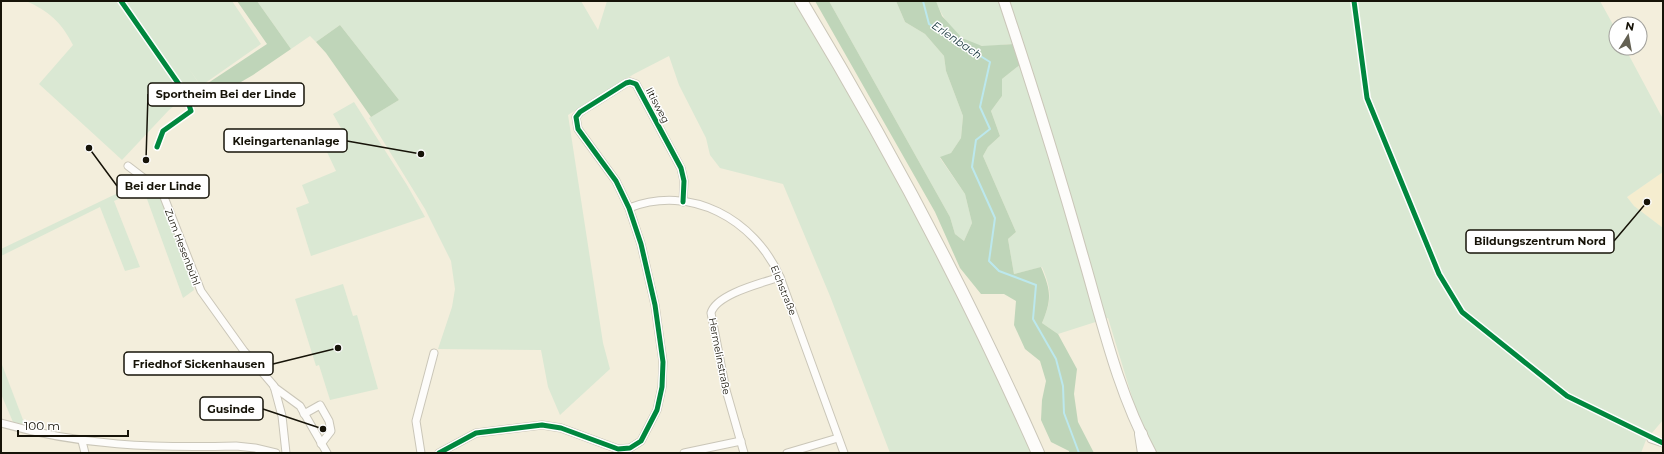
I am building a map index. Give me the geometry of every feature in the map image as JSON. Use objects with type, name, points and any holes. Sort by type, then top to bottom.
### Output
[{"type":"main road","points":[[801,1],[872,121],[929,225],[998,362],[1038,453]]},
{"type":"main road","points":[[1141,434],[1144,453]]},
{"type":"street","points":[[1004,1],[1049,139],[1118,376],[1141,434],[1151,453]]},
{"type":"street","name":"Iltisweg","points":[[629,208],[609,170],[578,128],[576,117],[584,107],[630,82],[636,84],[681,168],[684,181],[683,202]]},
{"type":"street","name":"Zum Hesenbühl","points":[[128,166],[162,192],[200,291],[244,351],[274,386],[282,416],[286,453]]},
{"type":"street","name":"Elchstraße","points":[[629,208],[659,201],[683,202],[702,206],[719,212],[747,231],[765,251],[780,277],[844,453]]},
{"type":"street","points":[[444,452],[476,433],[542,426],[561,428],[618,449],[632,451],[641,441],[657,410],[662,387],[663,369],[658,321],[649,274],[629,208]]},
{"type":"street","name":"Hermelinstraße","points":[[744,453],[726,390],[711,312],[715,303],[720,300],[746,288],[780,277]]},
{"type":"street","points":[[420,453],[416,421],[434,353]]},
{"type":"street","points":[[274,386],[296,402],[327,453]]},
{"type":"street","points":[[304,414],[320,405],[329,421],[331,431],[321,444]]},
{"type":"street","points":[[1,423],[45,435],[82,441],[131,446],[241,446],[276,453]]},
{"type":"street","points":[[787,453],[838,438]]},
{"type":"street","points":[[1651,439],[1663,443]]},
{"type":"street","points":[[82,441],[85,453]]},
{"type":"street","points":[[684,453],[741,441]]},
{"type":"shaded area","points":[[1663,172],[1663,228],[1634,206],[1627,197]]},
{"type":"green space","points":[[26,1],[232,1],[261,44],[201,86],[187,66],[200,85],[169,110],[122,160],[39,84],[73,45],[69,37],[54,18],[42,9]]},
{"type":"green space","points":[[237,1],[257,1],[291,49],[253,75],[210,100],[202,87],[267,44]]},
{"type":"green space","points":[[257,1],[581,1],[598,30],[607,1],[801,1],[864,108],[1038,453],[890,453],[830,296],[783,184],[720,168],[710,155],[706,138],[679,85],[669,56],[634,74],[568,115],[603,343],[610,369],[560,415],[548,387],[541,350],[438,349],[452,307],[455,289],[451,261],[425,209],[369,118],[399,100],[340,25],[316,42],[310,36],[291,49]]},
{"type":"green space","points":[[815,1],[829,1],[950,217],[955,234],[964,241],[972,223],[965,194],[940,157],[951,153],[961,138],[963,116],[946,71],[944,56],[925,34],[905,22],[896,1],[936,1],[942,16],[962,38],[982,46],[1014,44],[1021,64],[1002,79],[1002,96],[991,111],[1000,136],[988,147],[983,156],[1016,232],[1008,239],[1014,274],[1041,267],[1047,282],[1049,301],[1042,323],[1058,334],[1077,369],[1074,394],[1078,422],[1094,453],[1069,453],[1069,451],[1051,442],[1041,420],[1042,400],[1046,381],[1040,361],[1025,349],[1014,325],[1016,301],[1004,294],[981,294],[960,268],[935,212]]},
{"type":"green space","points":[[829,1],[896,1],[905,22],[925,34],[944,56],[946,71],[963,116],[961,138],[951,153],[940,158],[965,194],[972,223],[964,241],[955,234],[950,217]]},
{"type":"green space","points":[[936,1],[1600,1],[1608,16],[1608,56],[1629,56],[1663,119],[1663,172],[1627,197],[1634,206],[1663,228],[1663,420],[1646,440],[1641,453],[1151,453],[1141,434],[1132,397],[1108,318],[1058,334],[1042,323],[1048,308],[1050,295],[1048,282],[1042,267],[1014,274],[1008,239],[1016,232],[983,156],[988,147],[1000,136],[991,111],[1002,96],[1002,79],[1021,64],[1014,44],[983,46],[967,41],[954,30],[939,9]]},
{"type":"green space","points":[[340,25],[399,100],[371,117],[326,53],[316,42]]},
{"type":"green space","points":[[354,102],[407,185],[425,217],[311,256],[296,208],[309,203],[302,185],[336,171],[327,152],[349,142],[333,114]]},
{"type":"green space","points":[[143,181],[160,194],[192,282],[194,290],[183,298],[143,188],[114,201],[140,267],[125,271],[100,207],[1,256],[1,249]]},
{"type":"green space","points":[[343,284],[353,316],[357,315],[378,389],[330,400],[319,365],[316,366],[295,299]]},
{"type":"green space","points":[[1,362],[25,425],[13,422],[1,394]]},
{"type":"waterway","name":"Erlenbach","points":[[923,1],[929,24],[990,62],[980,107],[990,129],[976,140],[972,167],[995,218],[989,261],[999,271],[1036,285],[1033,319],[1056,359],[1063,386],[1064,413],[1079,453]]},
{"type":"cycle path","points":[[121,1],[185,93],[191,111],[163,131],[157,147]]},
{"type":"cycle path","points":[[1354,1],[1367,98],[1439,274],[1462,312],[1567,396],[1663,443]]},
{"type":"cycle path","points":[[439,453],[476,433],[542,425],[561,428],[618,449],[630,448],[641,441],[657,410],[662,387],[663,362],[655,305],[641,244],[629,208],[616,181],[578,129],[576,117],[580,112],[626,83],[630,82],[636,84],[681,168],[684,181],[683,202]]},
{"type":"place","name":"Bei der Linde","points":[[89,148]]},
{"type":"place","name":"Kleingartenanlage","points":[[421,154]]},
{"type":"place","name":"Sportheim Bei der Linde","points":[[146,160]]},
{"type":"place","name":"Bildungszentrum Nord","points":[[1647,202]]},
{"type":"place","name":"Friedhof Sickenhausen","points":[[338,348]]},
{"type":"place","name":"Gusinde","points":[[323,429]]}]
